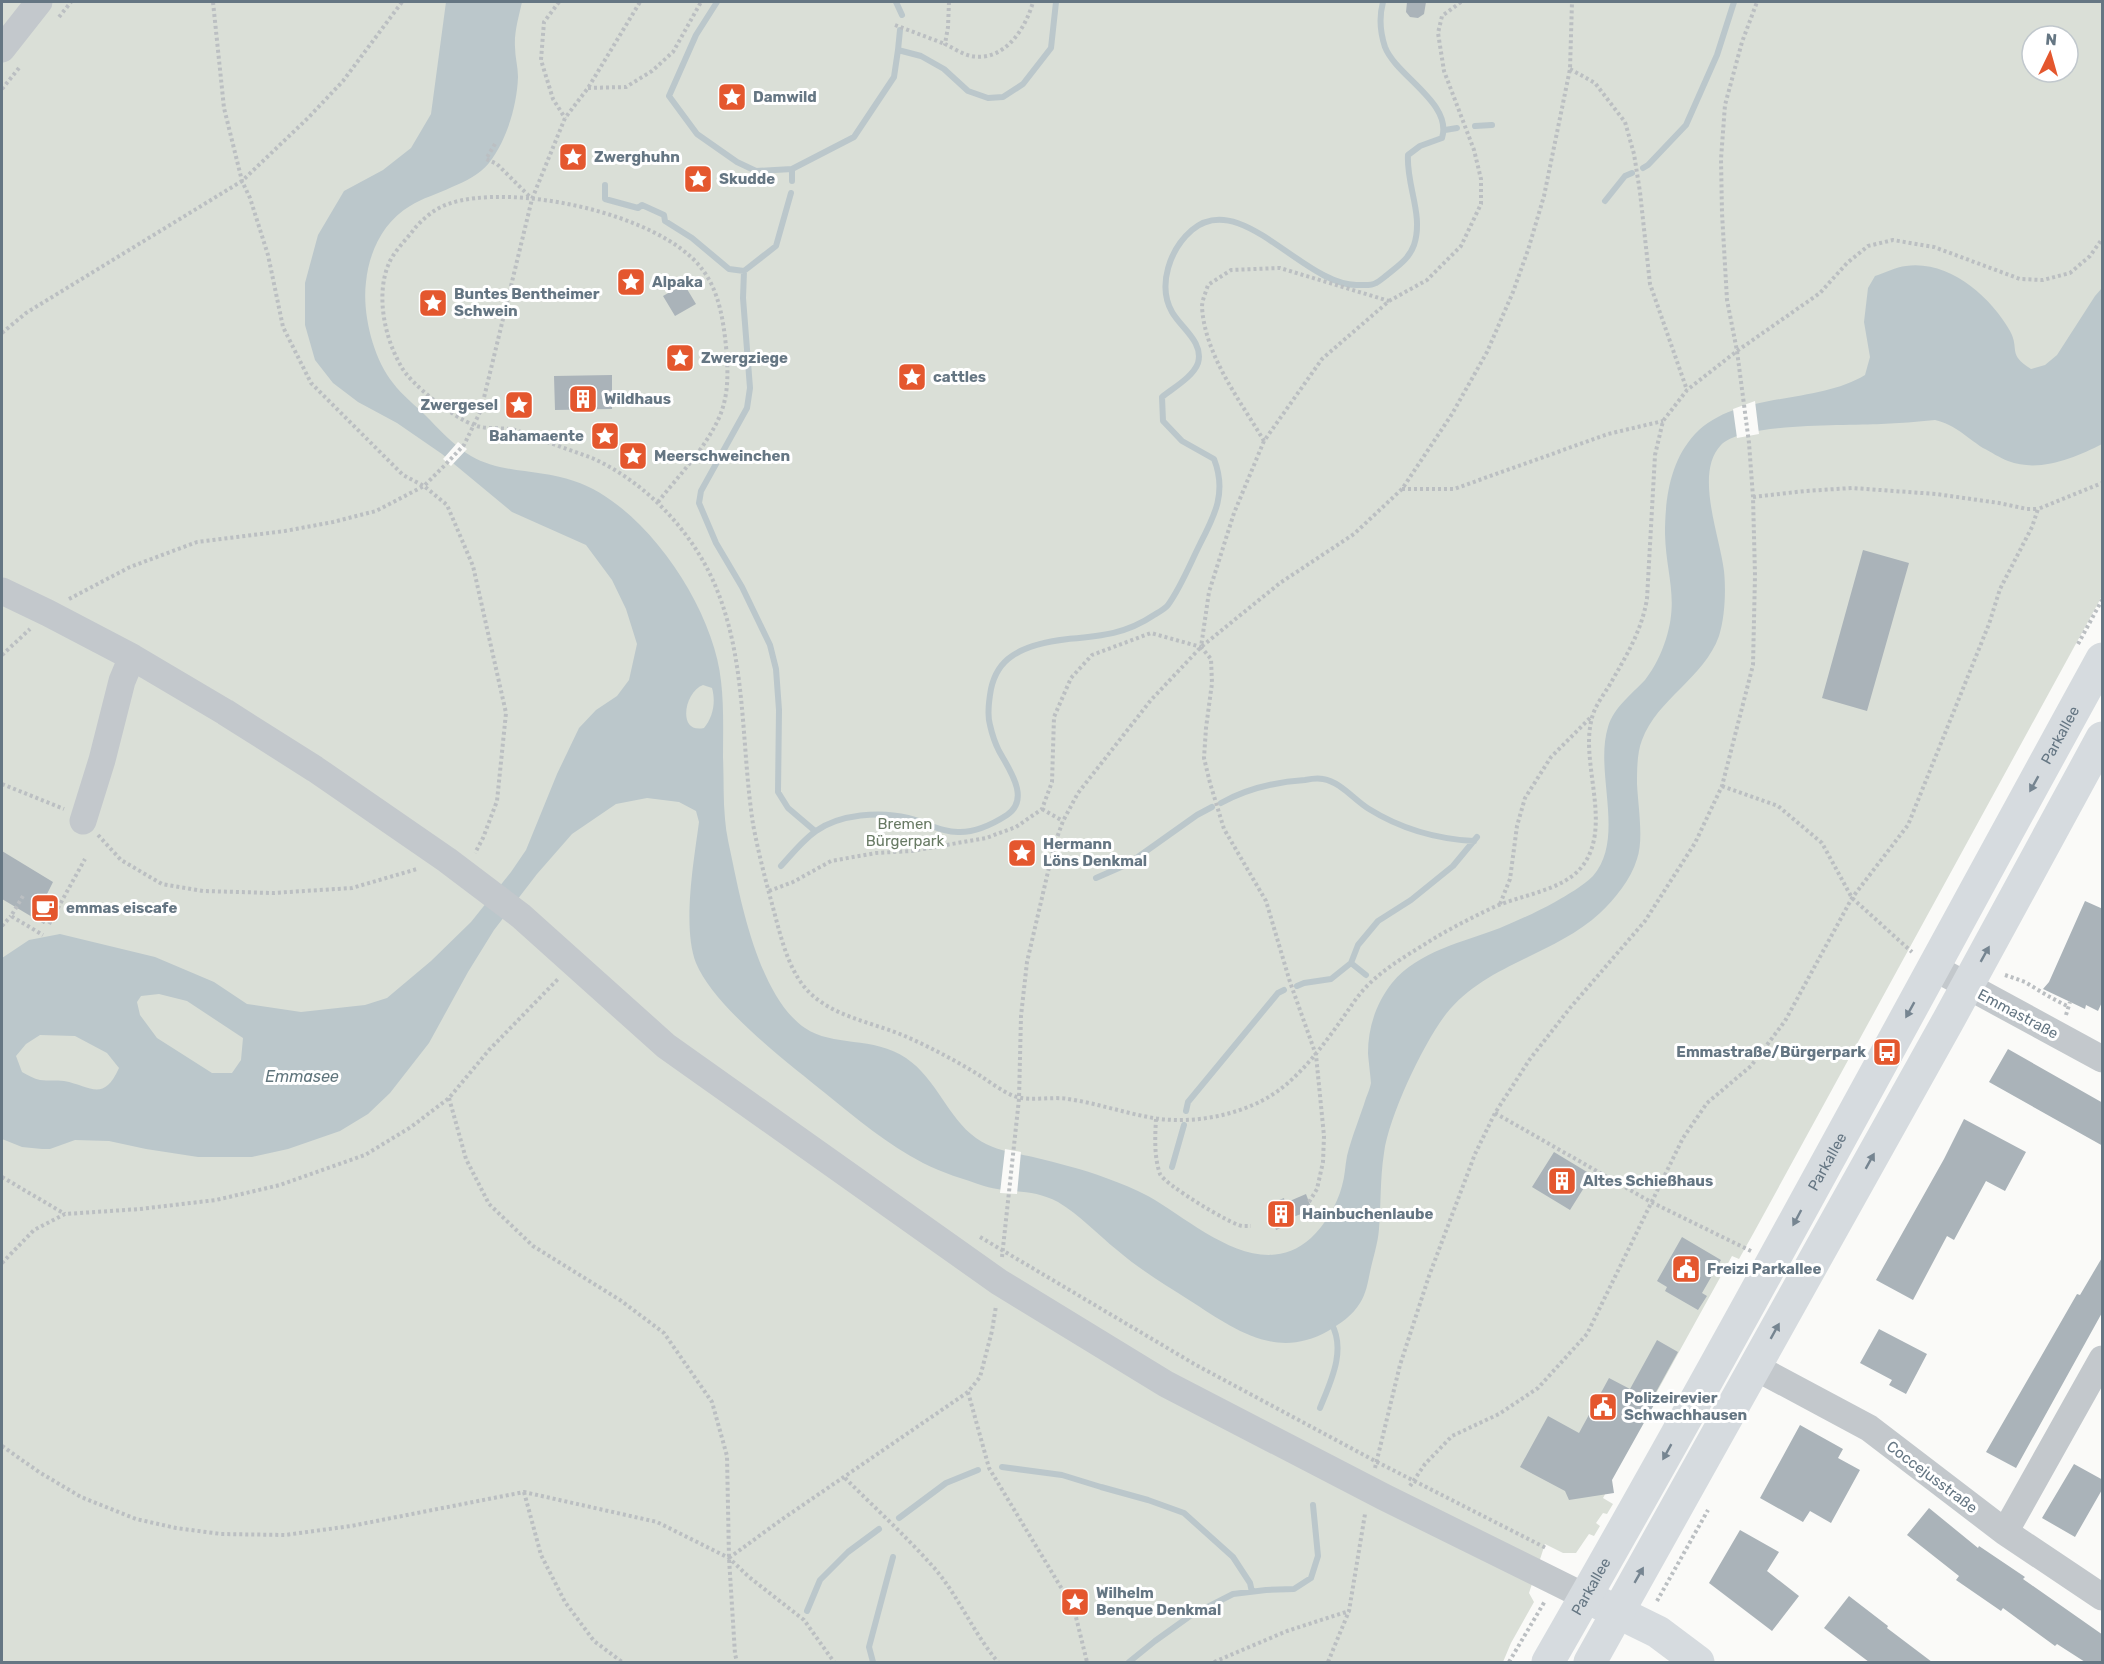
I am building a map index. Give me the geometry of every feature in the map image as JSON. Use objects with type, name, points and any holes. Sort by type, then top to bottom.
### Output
[{"type":"main road","name":"Parkallee","points":[[1548,1662],[1574,1590],[1778,1254],[1923,960],[2103,659]]},
{"type":"main road","points":[[1590,1662],[2103,738]]},
{"type":"main road","points":[[1574,1590],[1658,1632],[1698,1662]]},
{"type":"street","points":[[2,49],[39,2]]},
{"type":"street","points":[[2,591],[132,657],[315,769],[521,916],[666,1046],[999,1282],[1166,1384],[1401,1506],[1574,1590]]},
{"type":"street","points":[[74,815],[102,760],[122,681],[132,657]]},
{"type":"street","name":"Emmastraße","points":[[1923,960],[2103,1059]]},
{"type":"street","points":[[2005,1532],[2103,1359]]},
{"type":"street","name":"Coccejusstraße","points":[[1755,1367],[1869,1428],[2005,1532],[2103,1597]]},
{"type":"path","points":[[213,2],[224,108],[242,181],[250,198],[268,255],[283,327],[311,383],[404,475],[424,486],[447,505],[473,566],[506,713],[497,801],[480,844],[472,879]]},
{"type":"path","points":[[2,333],[35,307],[242,181],[308,118],[342,81],[402,2]]},
{"type":"path","points":[[559,2],[544,22],[541,60],[553,99],[565,118]]},
{"type":"path","points":[[2,655],[48,613],[90,587],[167,551],[197,542],[285,531],[376,511],[424,486],[445,465],[464,445],[482,410],[532,199],[565,118],[588,88],[640,2]]},
{"type":"path","points":[[588,88],[626,87],[652,71],[673,52],[700,2]]},
{"type":"path","points":[[945,44],[950,2]]},
{"type":"path","points":[[895,25],[969,55],[987,57],[998,53],[1013,41],[1033,2]]},
{"type":"path","points":[[1201,647],[1209,592],[1233,513],[1264,441],[1322,359],[1389,301],[1426,280],[1461,246],[1481,204],[1481,178],[1474,150],[1444,71],[1438,33],[1442,16],[1461,2]]},
{"type":"path","points":[[1008,1203],[1019,1099],[1021,1016],[1027,962],[1054,846],[1063,821],[1078,793],[1151,700],[1201,647],[1280,582],[1354,534],[1402,489],[1452,414],[1487,352],[1513,292],[1544,196],[1570,69],[1572,2]]},
{"type":"path","points":[[1328,1662],[1349,1611],[1370,1490],[1400,1365],[1429,1276],[1475,1154],[1495,1113],[1530,1059],[1570,1008],[1645,921],[1695,843],[1722,786],[1753,665],[1755,574],[1749,443],[1737,351],[1727,300],[1721,159],[1725,105],[1742,42],[1757,2]]},
{"type":"path","points":[[1570,69],[1595,83],[1625,122],[1634,154],[1640,192],[1650,284],[1687,390]]},
{"type":"path","points":[[495,144],[486,159],[497,164],[532,199]]},
{"type":"path","points":[[658,502],[699,450],[719,420],[728,390],[723,323],[717,296],[701,268],[683,250],[652,230],[627,219],[585,208],[511,196],[486,196],[445,205],[425,217],[393,255],[386,273],[382,308],[387,334],[403,372],[430,398],[475,426],[511,429],[593,459],[623,474],[658,502],[681,528],[706,567],[724,609],[738,668],[753,825],[782,939],[796,976],[813,997],[839,1012],[899,1033],[939,1052],[1019,1099],[1062,1097],[1156,1119],[1175,1120],[1231,1114],[1272,1095],[1316,1055],[1364,988],[1396,962],[1443,932],[1500,904],[1554,886],[1577,874],[1588,857],[1595,835],[1589,745],[1591,717]]},
{"type":"path","points":[[1500,904],[1510,879],[1517,826],[1525,798],[1551,757],[1591,717],[1635,641],[1643,620],[1647,599],[1655,455],[1663,421],[1687,390],[1737,351],[1820,293],[1847,263],[1868,246],[1893,240],[1934,247],[2020,279],[2043,280],[2070,273],[2090,256],[2103,239]]},
{"type":"path","points":[[1264,441],[1221,369],[1207,333],[1202,305],[1208,285],[1231,270],[1280,268],[1389,301]]},
{"type":"path","points":[[458,317],[504,316]]},
{"type":"path","points":[[1402,489],[1454,489],[1608,434],[1663,421]]},
{"type":"path","points":[[1753,497],[1852,488],[1936,494],[1999,503],[2027,510],[2038,509],[2103,483]]},
{"type":"path","points":[[1401,1506],[1413,1480],[1452,1436],[1499,1414],[1538,1388],[1587,1334],[1683,1138],[1707,1103],[1751,1066],[1785,1021],[1852,898],[1908,825],[1985,635],[2000,589],[2032,527],[2038,509]]},
{"type":"path","points":[[769,891],[793,882],[831,861],[876,853],[912,851],[986,838],[1016,827],[1042,809],[1052,782],[1054,717],[1071,678],[1092,655],[1150,633],[1201,647],[1211,659],[1212,675],[1204,758],[1210,783],[1224,829],[1266,901],[1290,982],[1316,1055],[1324,1136],[1323,1162],[1317,1189],[1309,1202]]},
{"type":"path","points":[[2,784],[74,815],[121,860],[162,884],[204,891],[273,892],[352,888],[413,870]]},
{"type":"path","points":[[1722,786],[1778,806],[1822,843],[1852,898],[1923,960]]},
{"type":"path","points":[[1042,809],[1063,821]]},
{"type":"path","points":[[49,924],[51,916],[85,859]]},
{"type":"path","points":[[2,926],[23,896]]},
{"type":"path","points":[[11,916],[43,934]]},
{"type":"path","points":[[2,1263],[34,1230],[65,1214],[140,1209],[216,1200],[280,1185],[365,1155],[411,1127],[448,1098],[489,1050],[574,962]]},
{"type":"path","points":[[2006,975],[2025,982],[2069,1007],[2070,1002]]},
{"type":"path","points":[[448,1098],[466,1159],[489,1204],[533,1246],[620,1300],[664,1333],[712,1402],[727,1456],[729,1558],[737,1662]]},
{"type":"path","points":[[1495,1113],[1651,1202],[1736,1244]]},
{"type":"path","points":[[1156,1119],[1155,1148],[1161,1176],[1181,1193],[1240,1226],[1251,1226]]},
{"type":"path","points":[[2,1177],[65,1214]]},
{"type":"path","points":[[976,1234],[1196,1365],[1377,1462],[1555,1553]]},
{"type":"path","points":[[729,1558],[968,1392],[989,1468],[1074,1609],[1088,1662]]},
{"type":"path","points":[[2,1446],[81,1497],[136,1519],[176,1528],[221,1534],[285,1535],[351,1527],[524,1492],[657,1522],[729,1558],[749,1577],[804,1620],[834,1662]]},
{"type":"path","points":[[845,1478],[937,1571],[985,1647],[998,1662]]},
{"type":"path","points":[[524,1492],[541,1555],[565,1602],[594,1641],[621,1662]]},
{"type":"path","name":"Parkallee","points":[[1509,1662],[1546,1600],[1574,1590]]},
{"type":"path","points":[[1214,1662],[1287,1631],[1349,1611]]},
{"type":"green space","name":"Bremen Bürgerpark","points":[[2,2],[2102,2],[2102,596],[1753,1234],[1739,1259],[1732,1256],[1606,1484],[1609,1487],[1603,1498],[1613,1504],[1607,1514],[1603,1513],[1596,1523],[1600,1526],[1594,1536],[1589,1534],[1576,1553],[1563,1553],[1545,1544],[1529,1593],[1534,1602],[1503,1662],[2,1662]]},
{"type":"water","name":"Emmasee","points":[[446,2],[522,2],[515,36],[518,77],[516,99],[501,144],[489,163],[477,174],[415,203],[400,213],[385,229],[370,260],[366,282],[365,294],[370,335],[380,361],[393,383],[459,447],[483,462],[509,469],[561,477],[600,493],[626,512],[650,535],[672,563],[690,592],[716,653],[721,681],[724,811],[737,884],[757,954],[777,997],[790,1015],[816,1034],[881,1047],[906,1058],[926,1076],[957,1120],[976,1138],[990,1146],[1079,1169],[1127,1186],[1148,1196],[1206,1233],[1249,1252],[1270,1255],[1291,1251],[1316,1233],[1334,1207],[1343,1182],[1349,1149],[1371,1083],[1368,1053],[1371,1025],[1377,1007],[1392,983],[1403,972],[1428,955],[1500,928],[1555,902],[1589,880],[1603,861],[1609,824],[1604,764],[1608,727],[1619,707],[1649,675],[1666,639],[1672,598],[1665,534],[1666,507],[1675,468],[1695,434],[1712,420],[1732,411],[1754,404],[1824,391],[1865,375],[1870,357],[1864,322],[1868,288],[1875,276],[1902,267],[1922,266],[1953,275],[1980,293],[2010,331],[2016,355],[2031,369],[2045,365],[2057,355],[2102,288],[2102,444],[2069,459],[2044,465],[2020,464],[1999,457],[1955,428],[1935,420],[1772,429],[1750,432],[1721,445],[1713,457],[1709,488],[1724,571],[1723,620],[1712,651],[1692,677],[1658,712],[1642,740],[1637,773],[1640,842],[1631,874],[1600,913],[1582,927],[1480,983],[1446,1014],[1427,1043],[1408,1081],[1387,1138],[1382,1172],[1378,1234],[1364,1296],[1346,1319],[1328,1331],[1309,1339],[1290,1343],[1272,1342],[1238,1330],[1143,1270],[1058,1202],[1030,1193],[984,1186],[923,1163],[873,1131],[772,1050],[718,998],[696,963],[692,948],[689,913],[699,822],[696,811],[679,802],[647,798],[616,804],[572,834],[537,874],[494,930],[429,1043],[390,1093],[368,1114],[340,1131],[288,1149],[252,1157],[198,1157],[109,1141],[75,1140],[50,1149],[42,1149],[22,1147],[2,1139],[2,958],[29,940],[60,934],[155,957],[214,982],[247,1004],[301,1012],[365,1005],[387,998],[431,961],[471,922],[511,872],[526,850],[557,774],[579,728],[596,710],[617,696],[629,680],[637,644],[626,609],[612,580],[586,545],[512,512],[442,454],[397,423],[358,402],[333,383],[315,360],[305,325],[305,283],[318,235],[344,191],[383,170],[411,148],[431,114]],"holes":[[[703,685],[712,688],[713,709],[704,728],[695,728],[690,725],[686,711],[691,696]],[[159,994],[187,1001],[243,1038],[241,1060],[232,1073],[212,1073],[157,1038],[140,1015],[137,1002],[141,996]],[[40,1035],[75,1036],[107,1053],[119,1068],[107,1086],[96,1090],[64,1081],[38,1079],[22,1072],[16,1056],[26,1044]]]},
{"type":"pier","points":[[1755,401],[1759,434],[1737,438],[1733,409]]},
{"type":"pier","points":[[458,442],[467,449],[451,466],[443,459]]},
{"type":"pier","points":[[1005,1149],[1021,1152],[1017,1194],[1000,1193]]},
{"type":"building","points":[[1407,2],[1426,2],[1424,14],[1418,18],[1410,17],[1406,12]]},
{"type":"building","points":[[684,284],[696,304],[675,316],[663,296]]},
{"type":"building","name":"Wildhaus","points":[[612,375],[612,409],[555,410],[554,376]]},
{"type":"building","points":[[1863,550],[1909,563],[1867,711],[1822,698]]},
{"type":"building","points":[[2,851],[53,882],[47,894],[58,901],[44,924],[2,899]]},
{"type":"building","points":[[2085,901],[2103,909],[2103,1000],[2098,1011],[2086,1005],[2085,1009],[2043,989],[2049,982]]},
{"type":"building","points":[[2008,1049],[2103,1103],[2103,1146],[1989,1082]]},
{"type":"building","points":[[1964,1119],[2026,1152],[2005,1191],[1986,1181],[1954,1240],[1947,1236],[1913,1300],[1876,1280]]},
{"type":"building","name":"Altes Schießhaus","points":[[1554,1152],[1592,1175],[1570,1210],[1532,1187]]},
{"type":"building","name":"Hainbuchenlaube","points":[[1306,1194],[1312,1210],[1293,1217],[1295,1222],[1276,1230],[1267,1205],[1284,1198],[1285,1203]]},
{"type":"building","points":[[1682,1237],[1721,1260],[1702,1293],[1707,1296],[1698,1310],[1665,1291],[1667,1287],[1657,1281]]},
{"type":"building","points":[[2103,1256],[2103,1311],[2016,1468],[1986,1452],[2077,1294],[2080,1295]]},
{"type":"building","points":[[1879,1329],[1927,1354],[1906,1394],[1889,1385],[1892,1380],[1860,1363]]},
{"type":"building","points":[[1657,1340],[1678,1352],[1651,1401],[1655,1403],[1612,1480],[1614,1493],[1569,1500],[1565,1491],[1520,1467],[1548,1416],[1579,1433],[1609,1378],[1630,1389]]},
{"type":"building","points":[[1800,1425],[1843,1449],[1838,1458],[1860,1470],[1831,1523],[1810,1511],[1803,1522],[1760,1498]]},
{"type":"building","points":[[2074,1464],[2103,1480],[2103,1488],[2075,1537],[2042,1518]]},
{"type":"building","points":[[1929,1508],[1978,1548],[1979,1546],[2025,1577],[2023,1579],[2103,1635],[2103,1662],[2085,1662],[2057,1644],[2055,1646],[2003,1608],[2001,1611],[1956,1580],[1959,1576],[1907,1535]]},
{"type":"building","points":[[1740,1530],[1779,1552],[1767,1571],[1799,1596],[1772,1631],[1709,1583]]},
{"type":"building","points":[[1849,1596],[1932,1662],[1869,1662],[1824,1628]]},
{"type":"waterway","points":[[717,2],[696,35],[669,96],[697,134],[737,162],[756,171],[792,169],[854,137],[894,77],[898,50],[921,56],[944,69],[968,91],[988,98],[1003,97],[1023,84],[1051,48],[1056,2]]},
{"type":"waterway","points":[[896,2],[902,15]]},
{"type":"waterway","points":[[781,866],[816,831],[848,818],[873,815],[897,816],[947,831],[960,832],[985,827],[1007,815],[1014,808],[1018,792],[995,742],[989,717],[991,689],[1001,666],[1024,649],[1039,644],[1123,630],[1144,621],[1168,605],[1210,523],[1218,503],[1219,493],[1218,471],[1214,459],[1182,441],[1163,421],[1162,397],[1192,373],[1198,363],[1199,355],[1195,342],[1176,318],[1168,302],[1166,290],[1168,268],[1177,247],[1184,238],[1192,230],[1211,220],[1231,221],[1252,229],[1317,271],[1338,281],[1358,285],[1374,284],[1406,258],[1412,250],[1417,234],[1408,155],[1420,146],[1442,138],[1443,125],[1432,101],[1400,69],[1385,47],[1381,24],[1383,2]]},
{"type":"waterway","points":[[1643,168],[1686,125],[1717,55],[1734,2]]},
{"type":"waterway","points":[[898,50],[900,30]]},
{"type":"waterway","points":[[1475,126],[1492,125]]},
{"type":"waterway","points":[[1445,130],[1457,128]]},
{"type":"waterway","points":[[792,169],[792,181]]},
{"type":"waterway","points":[[1605,201],[1625,176],[1632,173]]},
{"type":"waterway","points":[[605,185],[605,199],[638,208],[642,205],[664,215],[665,221],[692,238],[729,269],[744,271]]},
{"type":"waterway","points":[[791,193],[776,246],[744,271],[743,298],[750,388],[747,408],[701,491],[699,503],[716,543],[742,587],[770,645],[776,669],[779,710],[778,792],[788,808],[815,831]]},
{"type":"waterway","points":[[1221,803],[1241,793],[1272,784],[1323,779],[1342,787],[1363,805],[1394,822],[1433,835],[1474,841]]},
{"type":"waterway","points":[[1096,878],[1128,864],[1197,815],[1212,807]]},
{"type":"waterway","points":[[1297,986],[1331,979],[1351,963],[1358,945],[1378,921],[1411,900],[1453,866],[1477,837]]},
{"type":"waterway","points":[[1351,963],[1366,975]]},
{"type":"waterway","points":[[1186,1111],[1188,1102],[1278,993],[1284,990]]},
{"type":"waterway","points":[[1172,1167],[1184,1125]]},
{"type":"waterway","points":[[1320,1408],[1332,1377],[1337,1355],[1336,1333],[1331,1323]]},
{"type":"waterway","points":[[1002,1467],[1062,1475],[1184,1513],[1233,1557],[1250,1583],[1252,1592]]},
{"type":"waterway","points":[[899,1518],[946,1483],[978,1470]]},
{"type":"waterway","points":[[1129,1662],[1190,1616],[1233,1594],[1294,1589],[1311,1578],[1318,1556],[1313,1505]]},
{"type":"waterway","points":[[807,1611],[820,1580],[848,1552],[879,1529]]},
{"type":"waterway","points":[[873,1662],[869,1647],[893,1557]]},
{"type":"place","name":"Damwild","points":[[732,97]]},
{"type":"place","name":"Zwerghuhn","points":[[573,157]]},
{"type":"place","name":"Skudde","points":[[698,179]]},
{"type":"place","name":"Alpaka","points":[[631,282]]},
{"type":"place","name":"Buntes Bentheimer Schwein","points":[[433,303]]},
{"type":"place","name":"Zwergziege","points":[[680,358]]},
{"type":"place","name":"cattles","points":[[912,377]]},
{"type":"place","name":"Wildhaus","points":[[583,399]]},
{"type":"place","name":"Zwergesel","points":[[519,405]]},
{"type":"place","name":"Bahamaente","points":[[605,436]]},
{"type":"place","name":"Meerschweinchen","points":[[633,456]]},
{"type":"place","name":"Hermann Löns Denkmal","points":[[1022,853]]},
{"type":"place","name":"emmas eiscafe","points":[[45,908]]},
{"type":"place","name":"Emmastraße/Bürgerpark","points":[[1887,1052]]},
{"type":"place","name":"Altes Schießhaus","points":[[1562,1181]]},
{"type":"place","name":"Hainbuchenlaube","points":[[1281,1214]]},
{"type":"place","name":"Freizi Parkallee","points":[[1686,1269]]},
{"type":"place","name":"Polizeirevier Schwachhausen","points":[[1603,1407]]},
{"type":"place","name":"Wilhelm Benque Denkmal","points":[[1075,1602]]}]
